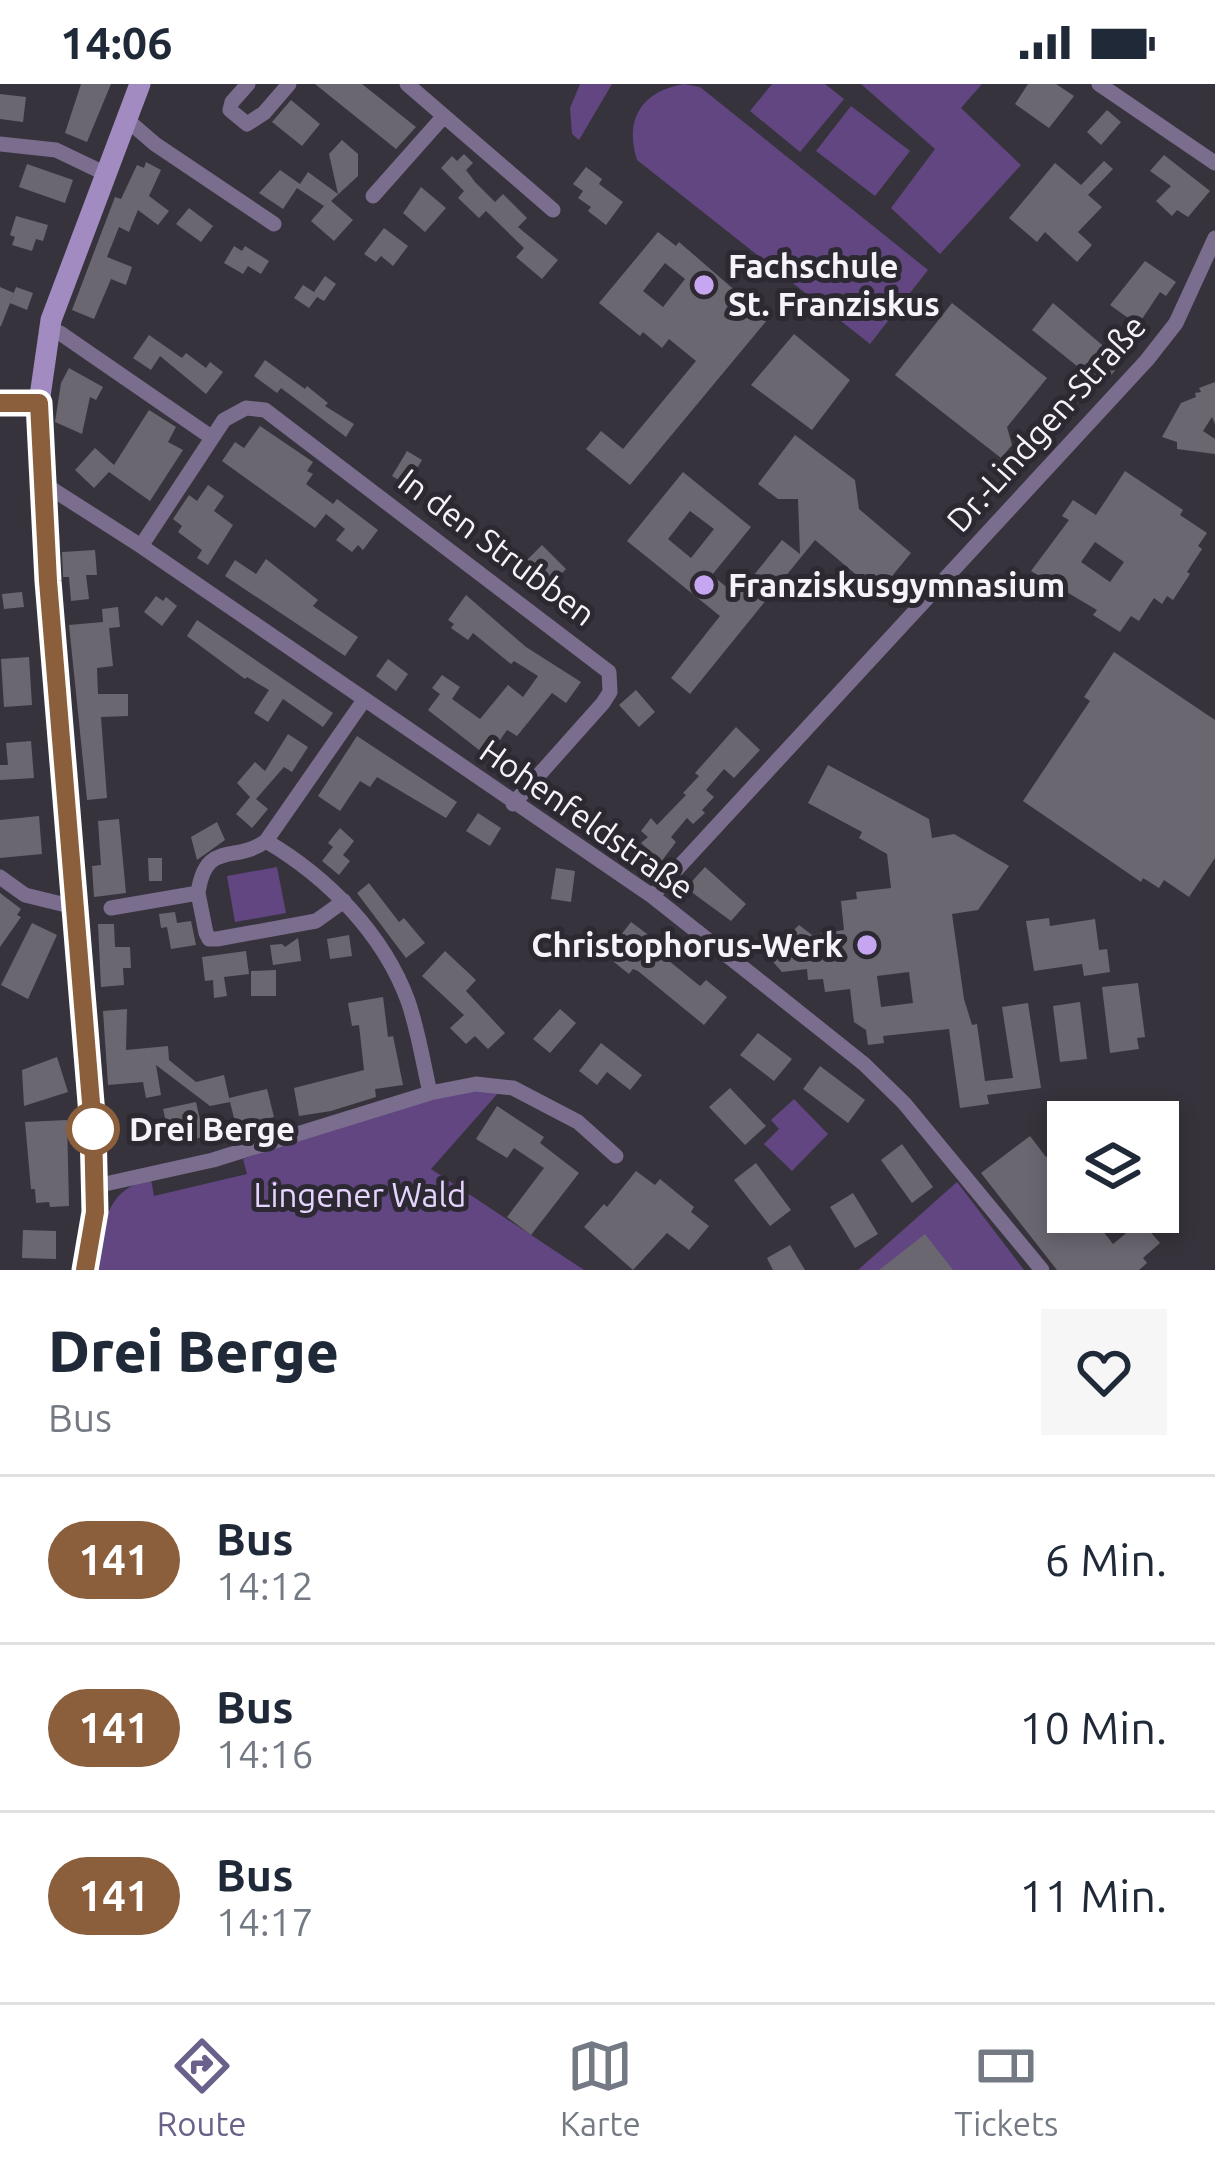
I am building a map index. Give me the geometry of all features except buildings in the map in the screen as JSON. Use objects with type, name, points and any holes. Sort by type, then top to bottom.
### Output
[{"type":"street","points":[[86,1270],[96,1186],[41,482],[39,403],[51,320],[140,84]]},
{"type":"street","points":[[248,84],[230,110],[247,124],[264,113],[289,84]]},
{"type":"street","points":[[407,84],[553,209]]},
{"type":"street","points":[[1099,84],[1215,163]]},
{"type":"street","points":[[373,196],[444,116]]},
{"type":"street","points":[[126,119],[155,144],[274,224]]},
{"type":"street","points":[[0,144],[56,150],[104,173]]},
{"type":"street","name":"Dr.-Lindgen-Straße","points":[[652,896],[1147,360],[1176,323],[1215,238]]},
{"type":"street","points":[[60,333],[211,436]]},
{"type":"street","points":[[0,403],[39,403]]},
{"type":"street","name":"In den Strubben","points":[[141,546],[211,436],[234,412],[265,410],[608,672],[610,692],[603,703],[513,804]]},
{"type":"street","name":"Hohenfeldstraße","points":[[41,482],[652,896],[887,1085],[1042,1270]]},
{"type":"street","points":[[344,901],[316,921],[217,939],[206,933],[199,893],[204,867],[211,860],[266,841],[364,700]]},
{"type":"street","points":[[266,841],[344,901],[398,977],[430,1093]]},
{"type":"street","points":[[0,877],[25,895],[74,907]]},
{"type":"street","points":[[111,908],[199,893]]},
{"type":"street","points":[[96,1186],[213,1160],[430,1093],[476,1084],[513,1088],[578,1121],[616,1156]]},
{"type":"green space","points":[[580,84],[612,84],[579,140],[572,134],[570,108]]},
{"type":"green space","points":[[684,84],[700,87],[928,270],[870,344],[637,160],[633,132],[640,109],[657,93]]},
{"type":"green space","points":[[772,84],[825,84],[844,99],[800,152],[750,111]]},
{"type":"green space","points":[[861,84],[982,84],[961,108],[1021,165],[940,254],[891,208],[935,149]]},
{"type":"green space","points":[[851,106],[910,151],[875,196],[816,151]]},
{"type":"green space","points":[[277,867],[286,913],[235,922],[227,876]]},
{"type":"green space","name":"Lingener Wald","points":[[474,1086],[499,1092],[431,1169],[584,1270],[95,1270],[108,1213],[135,1184],[151,1179],[154,1196],[247,1174],[243,1159],[406,1102]]},
{"type":"green space","points":[[794,1099],[828,1134],[792,1171],[764,1144],[779,1129],[771,1120]]},
{"type":"green space","points":[[957,1182],[1024,1270],[858,1270]]},
{"type":"bus line","name":"141","points":[[0,403],[39,403],[48,581],[93,1127],[95,1212],[85,1270]]},
{"type":"place","name":"Fachschule St. Franziskus","points":[[704,285]]},
{"type":"place","name":"Franziskusgymnasium","points":[[704,585]]},
{"type":"place","name":"Christophorus-Werk","points":[[867,945]]},
{"type":"place","name":"Drei Berge","points":[[93,1129]]}]
